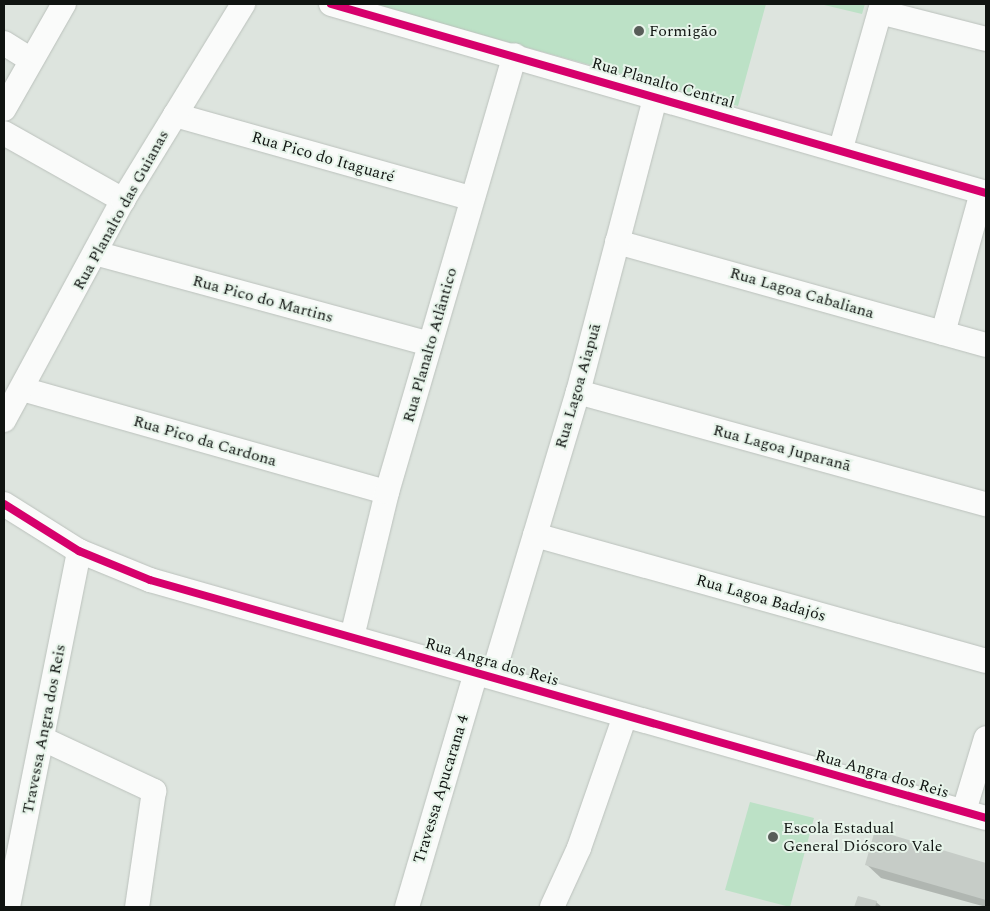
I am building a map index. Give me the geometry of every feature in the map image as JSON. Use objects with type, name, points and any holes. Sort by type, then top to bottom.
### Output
[{"type":"street","points":[[4,109],[64,4]]},
{"type":"street","name":"Rua Planalto das Guianas","points":[[4,420],[123,200],[243,4]]},
{"type":"street","name":"Rua Planalto Central","points":[[331,4],[842,148],[984,192]]},
{"type":"street","points":[[842,148],[881,8],[986,39]]},
{"type":"street","points":[[4,43],[31,60]]},
{"type":"street","name":"Rua Planalto Atlântico","points":[[352,637],[387,492],[471,198],[515,56]]},
{"type":"street","name":"Rua Lagoa Aiapuã","points":[[485,674],[535,535],[578,392],[656,95]]},
{"type":"street","name":"Rua Pico do Itaguaré","points":[[175,115],[471,198]]},
{"type":"street","points":[[4,133],[123,200]]},
{"type":"street","points":[[942,333],[984,192]]},
{"type":"street","name":"Rua Lagoa Cabaliana","points":[[617,242],[986,345]]},
{"type":"street","name":"Rua Pico do Martins","points":[[95,253],[430,344]]},
{"type":"street","name":"Rua Pico da Cardona","points":[[22,389],[387,492]]},
{"type":"street","name":"Rua Lagoa Juparanã","points":[[578,392],[986,504]]},
{"type":"street","name":"Rua Angra dos Reis","points":[[4,504],[80,551],[150,580],[986,818]]},
{"type":"street","name":"Rua Lagoa Badajós","points":[[535,535],[986,661]]},
{"type":"street","name":"Travessa Angra dos Reis","points":[[8,907],[80,551]]},
{"type":"street","name":"Travessa Apucarana 4","points":[[407,907],[485,674]]},
{"type":"street","points":[[552,907],[579,848],[625,716]]},
{"type":"street","points":[[964,811],[986,738]]},
{"type":"street","points":[[43,739],[146,783],[156,800],[137,907]]},
{"type":"green space","points":[[370,4],[766,4],[738,106]]},
{"type":"green space","points":[[820,4],[865,4],[862,14]]},
{"type":"green space","points":[[750,802],[814,818],[790,907],[725,890]]},
{"type":"building","points":[[875,830],[986,863],[986,900],[865,865]]},
{"type":"building","points":[[858,896],[877,901],[875,907],[854,907]]},
{"type":"cycle path","points":[[331,4],[986,193]]},
{"type":"cycle path","points":[[4,504],[79,551],[150,580],[986,818]]},
{"type":"place","name":"Formigão","points":[[639,31]]},
{"type":"place","name":"Escola Estadual General Dióscoro Vale","points":[[773,837]]}]
